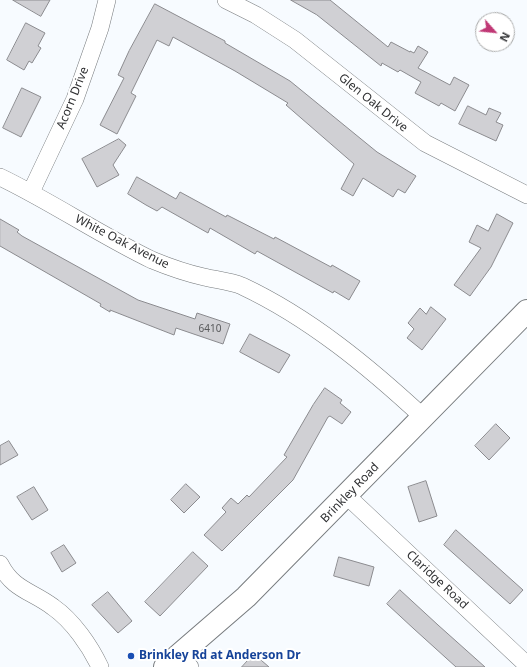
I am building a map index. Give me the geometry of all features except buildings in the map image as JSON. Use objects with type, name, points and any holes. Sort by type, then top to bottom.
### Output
[{"type":"main road","name":"Brinkley Road","points":[[178,664],[346,496],[527,311]]},
{"type":"street","name":"Acorn Drive","points":[[31,192],[75,99],[100,28],[107,0]]},
{"type":"street","name":"Glen Oak Drive","points":[[226,0],[256,15],[295,40],[425,143],[527,195]]},
{"type":"street","name":"White Oak Avenue","points":[[0,178],[31,192],[113,240],[153,260],[196,276],[235,284],[295,315],[344,349],[424,417]]},
{"type":"street","name":"Claridge Road","points":[[346,496],[527,665]]},
{"type":"street","points":[[0,564],[13,584],[40,598],[65,617],[100,667]]},
{"type":"place","name":"Brinkley Rd at Anderson Dr","points":[[131,656]]}]
